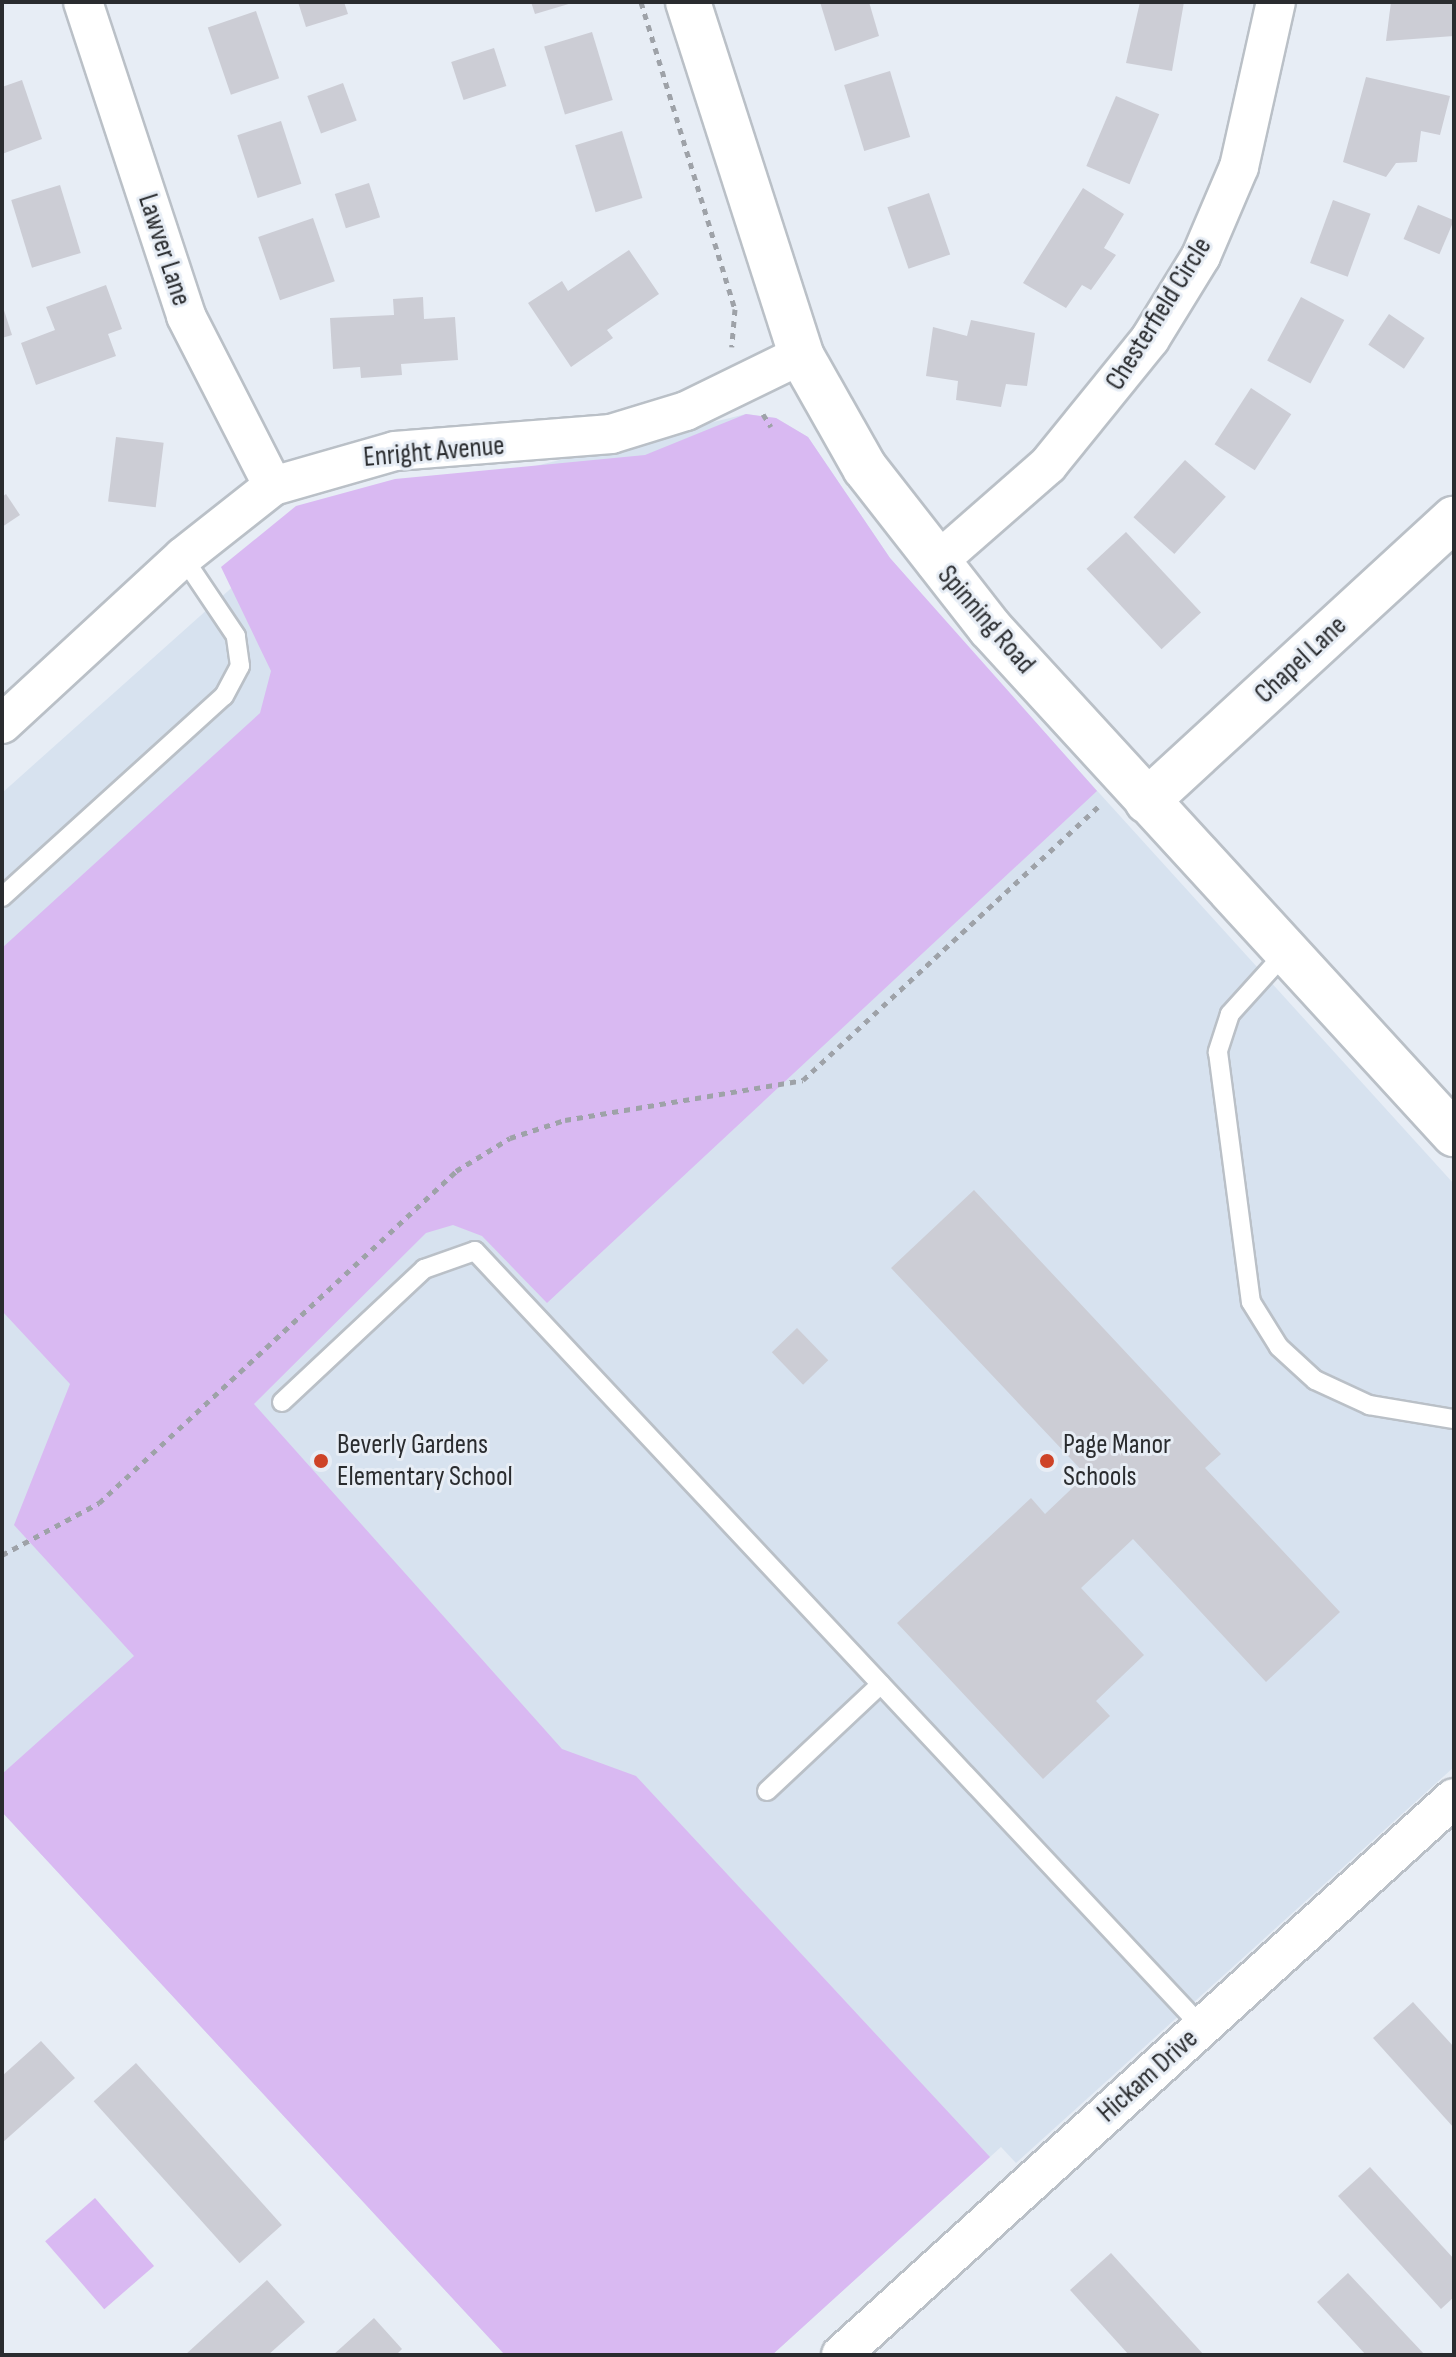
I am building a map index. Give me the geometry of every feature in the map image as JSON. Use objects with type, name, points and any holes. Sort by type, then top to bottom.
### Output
[{"type":"street","name":"Lawver Lane","points":[[83,2],[186,316],[273,486]]},
{"type":"street","name":"Spinning Road","points":[[688,2],[801,355],[865,468],[936,563],[1138,790],[1454,1134]]},
{"type":"street","name":"Chesterfield Circle","points":[[936,563],[1048,465],[1157,327],[1201,256],[1239,167],[1276,2]]},
{"type":"street","name":"Enright Avenue","points":[[2,724],[183,557],[273,486],[395,451],[611,434],[746,382],[801,355]]},
{"type":"street","name":"Chapel Lane","points":[[1138,790],[1454,519]]},
{"type":"street","name":"Hickam Drive","points":[[841,2355],[1454,1798]]},
{"type":"lane","points":[[2,897],[229,686],[240,666],[236,636],[183,557]]},
{"type":"lane","points":[[1286,952],[1230,1014],[1218,1052],[1251,1302],[1279,1347],[1315,1380],[1369,1405],[1454,1419]]},
{"type":"lane","points":[[282,1402],[424,1269],[475,1251],[1202,2027]]},
{"type":"lane","points":[[767,1791],[881,1684]]},
{"type":"path","points":[[641,2],[735,309],[731,345],[746,382],[771,427]]},
{"type":"path","points":[[2,1555],[99,1503],[456,1171],[510,1138],[565,1120],[803,1080],[1138,790]]},
{"type":"shaded area","name":"Beverly Gardens Elementary School","points":[[746,414],[776,418],[808,437],[890,558],[983,665],[1454,1184],[1454,1767],[1016,2163],[1001,2147],[772,2355],[505,2355],[2,1812],[2,793],[304,523]]},
{"type":"shaded area","name":"Beverly Gardens Elementary School","points":[[746,414],[776,418],[808,437],[890,558],[1097,791],[547,1303],[482,1236],[453,1225],[426,1233],[254,1404],[562,1749],[636,1776],[990,2157],[772,2355],[505,2355],[2,1812],[2,1774],[134,1656],[14,1525],[70,1384],[2,1311],[2,948],[260,713],[271,671],[221,567],[296,506],[395,479],[645,455]]},
{"type":"shaded area","points":[[95,2198],[154,2266],[104,2309],[45,2241]]},
{"type":"building","points":[[298,2],[344,2],[348,14],[306,27]]},
{"type":"building","points":[[531,2],[572,2],[572,3],[535,14]]},
{"type":"building","points":[[820,2],[869,2],[879,36],[835,51]]},
{"type":"building","points":[[1140,2],[1184,2],[1172,71],[1126,63]]},
{"type":"building","points":[[1391,2],[1454,2],[1454,36],[1386,41]]},
{"type":"building","points":[[256,11],[279,78],[231,95],[208,28]]},
{"type":"building","points":[[592,32],[613,100],[565,115],[544,47]]},
{"type":"building","points":[[494,48],[506,86],[464,100],[451,62]]},
{"type":"building","points":[[890,71],[910,137],[864,151],[844,85]]},
{"type":"building","points":[[1366,77],[1450,96],[1440,135],[1421,131],[1417,162],[1396,163],[1386,177],[1343,162]]},
{"type":"building","points":[[22,80],[42,139],[2,154],[2,87]]},
{"type":"building","points":[[343,83],[357,121],[321,134],[307,96]]},
{"type":"building","points":[[1116,96],[1159,114],[1130,184],[1086,166]]},
{"type":"building","points":[[281,121],[301,184],[258,198],[237,135]]},
{"type":"building","points":[[622,131],[642,198],[596,212],[575,145]]},
{"type":"building","points":[[369,183],[380,217],[346,228],[335,194]]},
{"type":"building","points":[[60,185],[81,253],[32,268],[11,200]]},
{"type":"building","points":[[1083,188],[1124,214],[1104,248],[1116,255],[1091,290],[1082,285],[1066,308],[1023,283]]},
{"type":"building","points":[[929,193],[950,254],[909,269],[887,207]]},
{"type":"building","points":[[1333,200],[1371,214],[1348,277],[1310,263]]},
{"type":"building","points":[[1418,205],[1454,220],[1439,254],[1404,239]]},
{"type":"building","points":[[313,218],[335,281],[280,300],[258,237]]},
{"type":"building","points":[[629,250],[659,294],[607,330],[613,338],[571,367],[528,303],[562,281],[568,291]]},
{"type":"building","points":[[106,285],[122,329],[108,334],[116,356],[36,385],[21,343],[55,330],[46,307]]},
{"type":"building","points":[[423,297],[424,319],[455,317],[458,360],[401,364],[402,375],[361,378],[360,367],[333,369],[330,318],[394,315],[393,299]]},
{"type":"building","points":[[1301,297],[1344,320],[1310,384],[1267,361]]},
{"type":"building","points":[[2,304],[12,335],[2,338]]},
{"type":"building","points":[[1389,314],[1425,338],[1404,369],[1368,345]]},
{"type":"building","points":[[971,320],[1035,333],[1027,386],[1006,384],[1001,407],[956,400],[958,381],[926,376],[933,327],[967,336]]},
{"type":"building","points":[[1251,388],[1291,414],[1255,470],[1215,444]]},
{"type":"building","points":[[116,437],[164,443],[156,507],[108,502]]},
{"type":"building","points":[[1185,460],[1226,497],[1174,554],[1133,517]]},
{"type":"building","points":[[6,494],[20,515],[2,527],[2,497]]},
{"type":"building","points":[[1126,532],[1201,612],[1162,649],[1087,569]]},
{"type":"building","points":[[974,1190],[1221,1454],[1205,1468],[1340,1612],[1266,1682],[1133,1539],[1081,1588],[1144,1655],[1096,1701],[1110,1716],[1043,1779],[897,1623],[1031,1498],[1045,1514],[1086,1475],[891,1268]]},
{"type":"building","points":[[797,1328],[828,1360],[803,1385],[772,1352]]},
{"type":"building","points":[[1413,2002],[1454,2047],[1454,2128],[1373,2038]]},
{"type":"building","points":[[41,2041],[75,2078],[2,2143],[2,2076]]},
{"type":"building","points":[[136,2063],[282,2225],[240,2263],[94,2101]]},
{"type":"building","points":[[1370,2167],[1454,2259],[1454,2297],[1441,2309],[1338,2196]]},
{"type":"building","points":[[1111,2253],[1204,2355],[1129,2355],[1070,2290]]},
{"type":"building","points":[[1348,2273],[1425,2355],[1366,2355],[1317,2302]]},
{"type":"building","points":[[267,2280],[305,2322],[268,2355],[185,2355]]},
{"type":"building","points":[[374,2318],[402,2349],[396,2355],[333,2355]]},
{"type":"place","name":"Beverly Gardens Elementary School","points":[[321,1461]]},
{"type":"place","name":"Page Manor Schools","points":[[1047,1461]]}]
